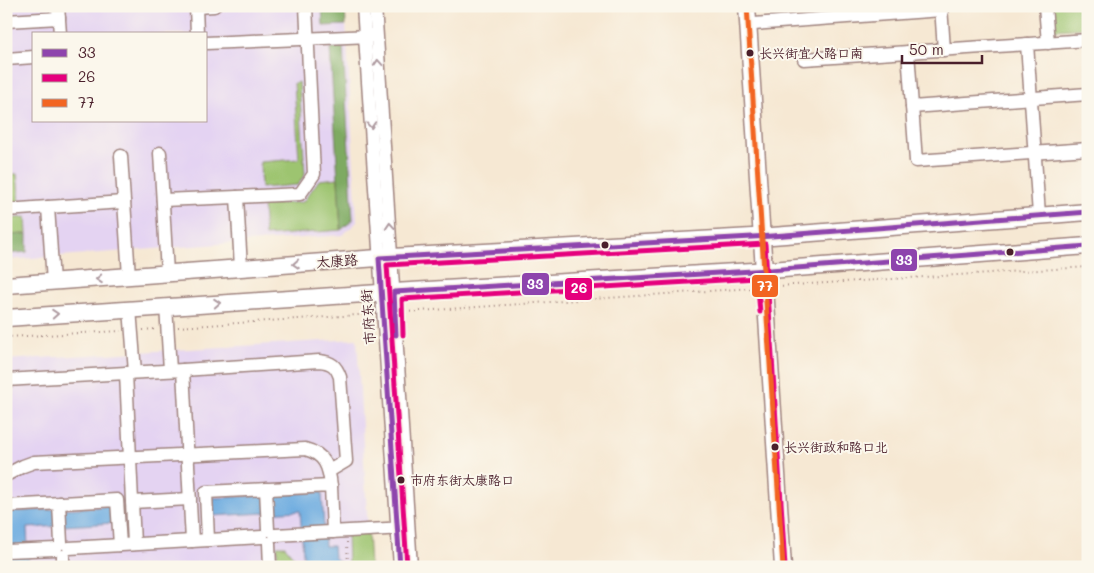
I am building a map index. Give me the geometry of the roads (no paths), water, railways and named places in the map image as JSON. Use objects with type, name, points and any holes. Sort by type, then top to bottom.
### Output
[{"type":"main road","points":[[747,6],[793,567]]},
{"type":"main road","points":[[756,6],[767,236]]},
{"type":"main road","name":"太康路","points":[[6,285],[386,258],[767,236],[1088,212]]},
{"type":"main road","points":[[6,318],[388,292],[770,278],[1088,246]]},
{"type":"main road","points":[[770,278],[783,567]]},
{"type":"street","points":[[198,32],[196,7],[214,6]]},
{"type":"street","points":[[163,200],[300,194],[314,174],[306,6]]},
{"type":"street","name":"市府东街","points":[[363,6],[371,36]]},
{"type":"street","name":"市府东街","points":[[374,6],[371,36],[402,528],[400,567]]},
{"type":"street","points":[[1046,6],[1048,42]]},
{"type":"street","points":[[756,24],[942,8],[944,50]]},
{"type":"street","points":[[6,21],[59,12],[60,32]]},
{"type":"street","points":[[208,43],[371,36]]},
{"type":"street","points":[[804,60],[1088,40]]},
{"type":"street","points":[[1027,44],[1039,215]]},
{"type":"street","points":[[908,52],[916,161],[1088,149]]},
{"type":"street","points":[[6,59],[32,57]]},
{"type":"street","points":[[912,107],[1088,94]]},
{"type":"street","points":[[160,153],[167,274]]},
{"type":"street","points":[[121,156],[129,276]]},
{"type":"street","points":[[237,197],[241,268]]},
{"type":"street","points":[[6,210],[124,202]]},
{"type":"street","points":[[48,207],[52,282]]},
{"type":"street","points":[[166,306],[168,328],[177,370],[187,454],[192,541]]},
{"type":"street","points":[[130,309],[132,330],[130,456],[134,544]]},
{"type":"street","points":[[6,380],[319,361],[330,362],[336,367],[340,377],[346,461],[329,471]]},
{"type":"street","points":[[6,475],[34,462],[305,449],[315,452],[323,458],[329,471],[331,486],[330,532]]},
{"type":"street","points":[[208,540],[206,492],[267,491],[331,486]]},
{"type":"street","points":[[267,491],[270,567]]},
{"type":"street","points":[[132,502],[190,499]]},
{"type":"street","points":[[6,506],[59,506],[117,500],[120,545]]},
{"type":"street","points":[[59,506],[62,553]]},
{"type":"street","points":[[6,552],[29,550],[62,553],[120,545],[402,528]]},
{"type":"street","name":"市府东街","points":[[402,528],[410,567]]},
{"type":"water","points":[[322,492],[325,546],[333,546],[334,557],[341,563],[341,567],[304,567],[300,511],[212,516],[211,498]]},
{"type":"water","points":[[114,506],[115,523],[27,528],[29,567],[8,567],[6,512]]},
{"type":"place","name":"长兴街宜人路口南","points":[[750,53]]},
{"type":"place","name":"长兴街政和路口北","points":[[775,447]]},
{"type":"place","name":"市府东街太康路口","points":[[401,480]]}]
